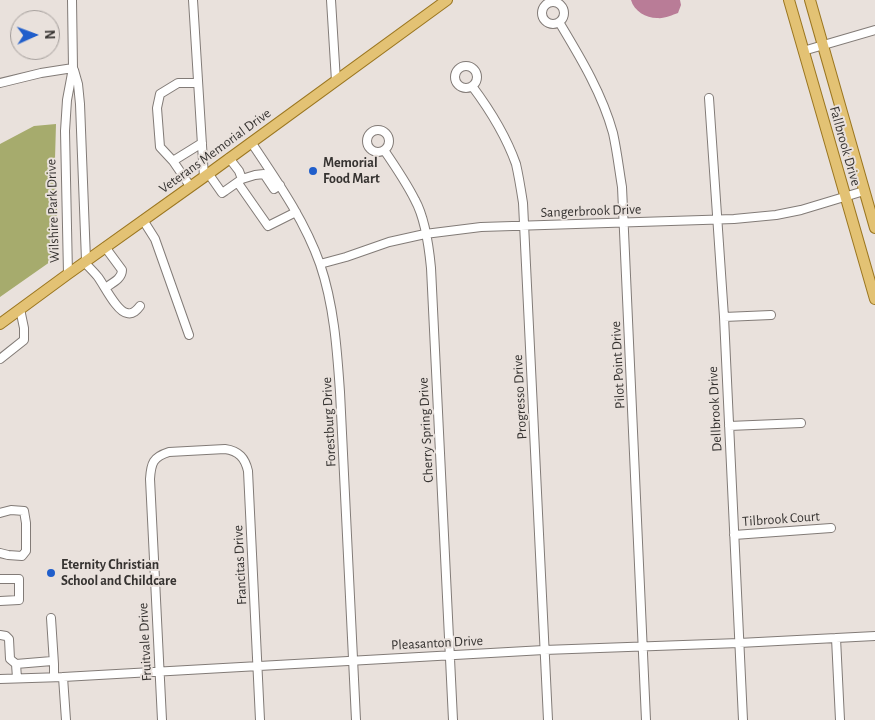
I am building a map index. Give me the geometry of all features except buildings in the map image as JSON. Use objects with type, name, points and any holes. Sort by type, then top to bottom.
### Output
[{"type":"main road","name":"Veterans Memorial Drive","points":[[0,324],[447,0]]},
{"type":"main road","name":"Fallbrook Drive","points":[[789,0],[875,299]]},
{"type":"main road","name":"Fallbrook Drive","points":[[810,0],[875,228]]},
{"type":"street","name":"Wilshire Park Drive","points":[[68,274],[64,148],[67,100],[73,68],[72,0]]},
{"type":"street","points":[[193,0],[202,143],[206,175],[222,192],[240,181],[264,174],[274,189],[280,186]]},
{"type":"street","points":[[331,0],[336,81]]},
{"type":"street","name":"Pilot Point Drive","points":[[559,22],[584,64],[610,124],[618,156],[622,187],[646,720]]},
{"type":"street","points":[[803,51],[875,30]]},
{"type":"street","name":"Wilshire Park Drive","points":[[73,68],[78,84],[80,104],[85,261]]},
{"type":"street","points":[[0,83],[41,73],[73,68]]},
{"type":"street","points":[[190,186],[173,161],[160,147],[157,108],[160,94],[178,83],[198,83]]},
{"type":"street","name":"Progresso Drive","points":[[472,86],[489,109],[512,154],[523,203],[548,720]]},
{"type":"street","name":"Dellbrook Drive","points":[[710,98],[724,317],[743,720]]},
{"type":"street","name":"Forestburg Drive","points":[[251,142],[296,212],[320,264],[332,315],[338,358],[356,720]]},
{"type":"street","points":[[173,161],[202,143]]},
{"type":"street","name":"Wilshire Park Drive","points":[[64,148],[82,147]]},
{"type":"street","name":"Cherry Spring Drive","points":[[384,150],[416,201],[429,249],[453,720]]},
{"type":"street","points":[[229,158],[239,171],[240,181],[258,214],[268,226],[296,212]]},
{"type":"street","name":"Sangerbrook Drive","points":[[320,264],[389,242],[425,234],[481,226],[734,219],[801,210],[864,191]]},
{"type":"street","points":[[143,220],[155,238],[189,335]]},
{"type":"street","points":[[105,247],[122,272],[119,278],[105,288]]},
{"type":"street","points":[[85,261],[117,305],[127,314],[136,311],[140,306]]},
{"type":"street","points":[[0,359],[24,340],[24,328],[20,309]]},
{"type":"street","points":[[724,317],[771,315]]},
{"type":"street","points":[[729,426],[801,422]]},
{"type":"street","name":"Francitas Drive","points":[[198,450],[232,450],[243,458],[248,472],[260,720]]},
{"type":"street","name":"Fruitvale Drive","points":[[162,720],[151,468],[154,460],[160,455],[174,451],[198,450]]},
{"type":"street","points":[[0,513],[11,510],[24,511],[26,523],[26,551],[22,556],[0,553]]},
{"type":"street","name":"Tilbrook Court","points":[[734,535],[831,528]]},
{"type":"street","points":[[0,579],[19,579],[19,600],[0,601]]},
{"type":"street","points":[[51,618],[54,677]]},
{"type":"street","points":[[0,635],[6,636],[9,639],[10,659],[16,664],[52,662],[54,664]]},
{"type":"street","name":"Pleasanton Drive","points":[[0,679],[544,650],[875,636]]},
{"type":"street","points":[[836,638],[840,720]]},
{"type":"street","points":[[16,664],[17,678]]},
{"type":"street","points":[[63,677],[66,720]]},
{"type":"green space","points":[[56,124],[57,257],[0,297],[0,144],[34,126]]},
{"type":"shaded area","points":[[631,0],[680,0],[681,5],[678,13],[668,17],[653,18],[638,11]]},
{"type":"place","name":"Memorial Food Mart","points":[[313,171]]},
{"type":"place","name":"Eternity Christian School and Childcare","points":[[51,573]]}]
